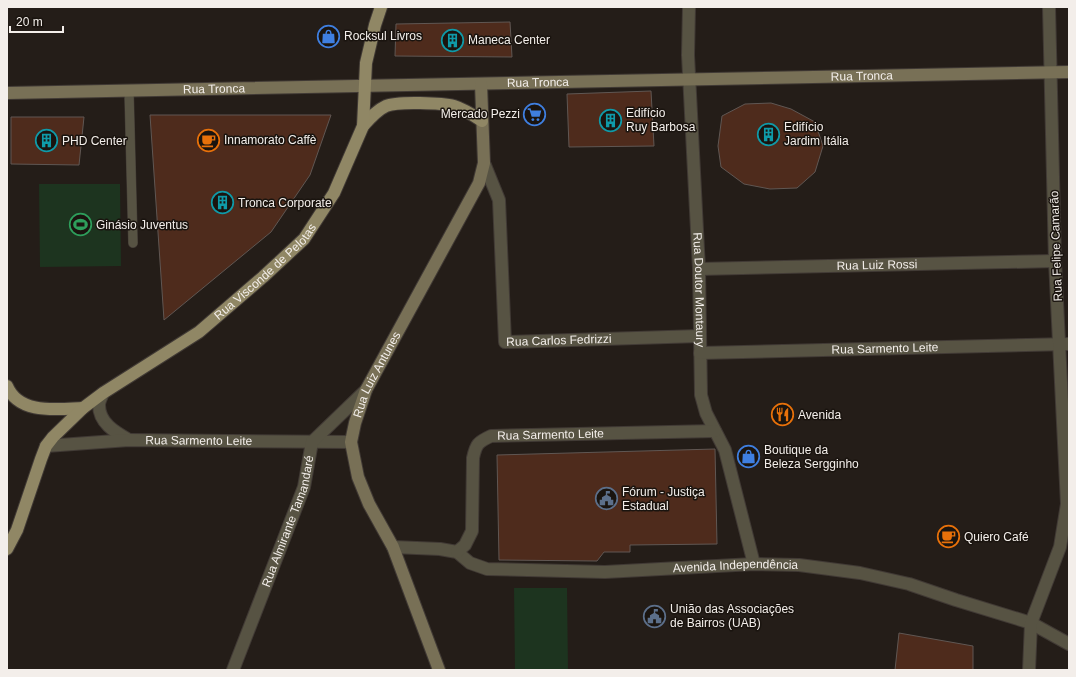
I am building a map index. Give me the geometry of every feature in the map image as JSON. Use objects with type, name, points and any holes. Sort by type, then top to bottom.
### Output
[{"type":"main road","name":"Rua Visconde de Pelotas","points":[[7,549],[17,530],[46,446],[53,437],[83,408],[103,392],[199,332],[304,240],[334,193],[363,126],[366,63],[381,7]]},
{"type":"main road","points":[[363,126],[377,111],[387,105],[396,104],[428,103],[453,106],[482,121]]},
{"type":"main road","points":[[7,386],[16,398],[24,404],[34,408],[83,408]]},
{"type":"street","name":"Rua Doutor Montaury","points":[[689,7],[688,55],[699,270],[701,395],[706,413],[725,450],[754,564]]},
{"type":"street","name":"Rua Felipe Camarão","points":[[1029,670],[1031,623],[1060,547],[1067,504],[1065,344],[1055,261],[1049,7]]},
{"type":"street","name":"Rua Tronca","points":[[7,93],[1069,72]]},
{"type":"street","name":"Rua Luiz Antunes","points":[[439,670],[394,547],[369,504],[358,477],[352,442],[355,423],[366,390],[479,184],[484,163],[482,84]]},
{"type":"street","name":"Rua Carlos Fedrizzi","points":[[484,163],[499,200],[505,342],[700,336]]},
{"type":"street","name":"Rua Luiz Rossi","points":[[699,270],[1055,261]]},
{"type":"street","name":"Rua Sarmento Leite","points":[[700,353],[1065,344]]},
{"type":"street","name":"Rua Almirante Tamandaré","points":[[233,670],[304,487],[312,442],[366,390]]},
{"type":"street","points":[[103,392],[99,404],[102,416],[107,426],[129,440]]},
{"type":"street","name":"Rua Sarmento Leite","points":[[457,552],[465,545],[472,531],[473,458],[475,446],[481,441],[492,436],[715,431]]},
{"type":"street","name":"Rua Sarmento Leite","points":[[46,446],[129,440],[352,442]]},
{"type":"street","name":"Avenida Independência","points":[[394,547],[440,549],[457,552],[470,563],[487,569],[605,572],[754,564],[798,565],[860,573],[909,584],[1031,623],[1069,644]]},
{"type":"lane","points":[[129,91],[134,243]]},
{"type":"green space","name":"Ginásio Juventus","points":[[39,184],[120,184],[121,266],[40,267]]},
{"type":"green space","points":[[514,588],[567,588],[568,670],[515,670]]},
{"type":"building","name":"Maneca Center","points":[[510,22],[512,57],[395,56],[396,24]]},
{"type":"building","name":"Edifício Ruy Barbosa","points":[[651,91],[654,146],[569,147],[567,94]]},
{"type":"building","name":"Edifício Jardim Itália","points":[[771,103],[791,109],[815,122],[823,146],[815,172],[797,188],[770,189],[744,184],[721,167],[718,146],[722,116],[745,104]]},
{"type":"building","name":"Tronca Corporate","points":[[150,115],[331,115],[310,175],[271,232],[164,320]]},
{"type":"building","name":"PHD Center","points":[[11,117],[84,117],[79,165],[11,164]]},
{"type":"building","name":"Fórum - Justiça Estadual","points":[[715,449],[717,544],[630,545],[630,552],[604,552],[597,561],[499,560],[497,455]]},
{"type":"building","points":[[899,633],[973,646],[973,670],[895,670]]},
{"type":"place","name":"Rocksul Livros","points":[[329,36]]},
{"type":"place","name":"Maneca Center","points":[[453,40]]},
{"type":"place","name":"Mercado Pezzi","points":[[535,114]]},
{"type":"place","name":"Edifício Ruy Barbosa","points":[[610,120]]},
{"type":"place","name":"Edifício Jardim Itália","points":[[769,134]]},
{"type":"place","name":"Innamorato Caffè","points":[[209,140]]},
{"type":"place","name":"PHD Center","points":[[46,141]]},
{"type":"place","name":"Tronca Corporate","points":[[223,203]]},
{"type":"place","name":"Ginásio Juventus","points":[[80,225]]},
{"type":"place","name":"Avenida","points":[[783,415]]},
{"type":"place","name":"Boutique da Beleza Sergginho","points":[[748,457]]},
{"type":"place","name":"Fórum - Justiça Estadual","points":[[607,499]]},
{"type":"place","name":"Quiero Café","points":[[948,537]]},
{"type":"place","name":"União das Associações de Bairros (UAB)","points":[[654,616]]}]
